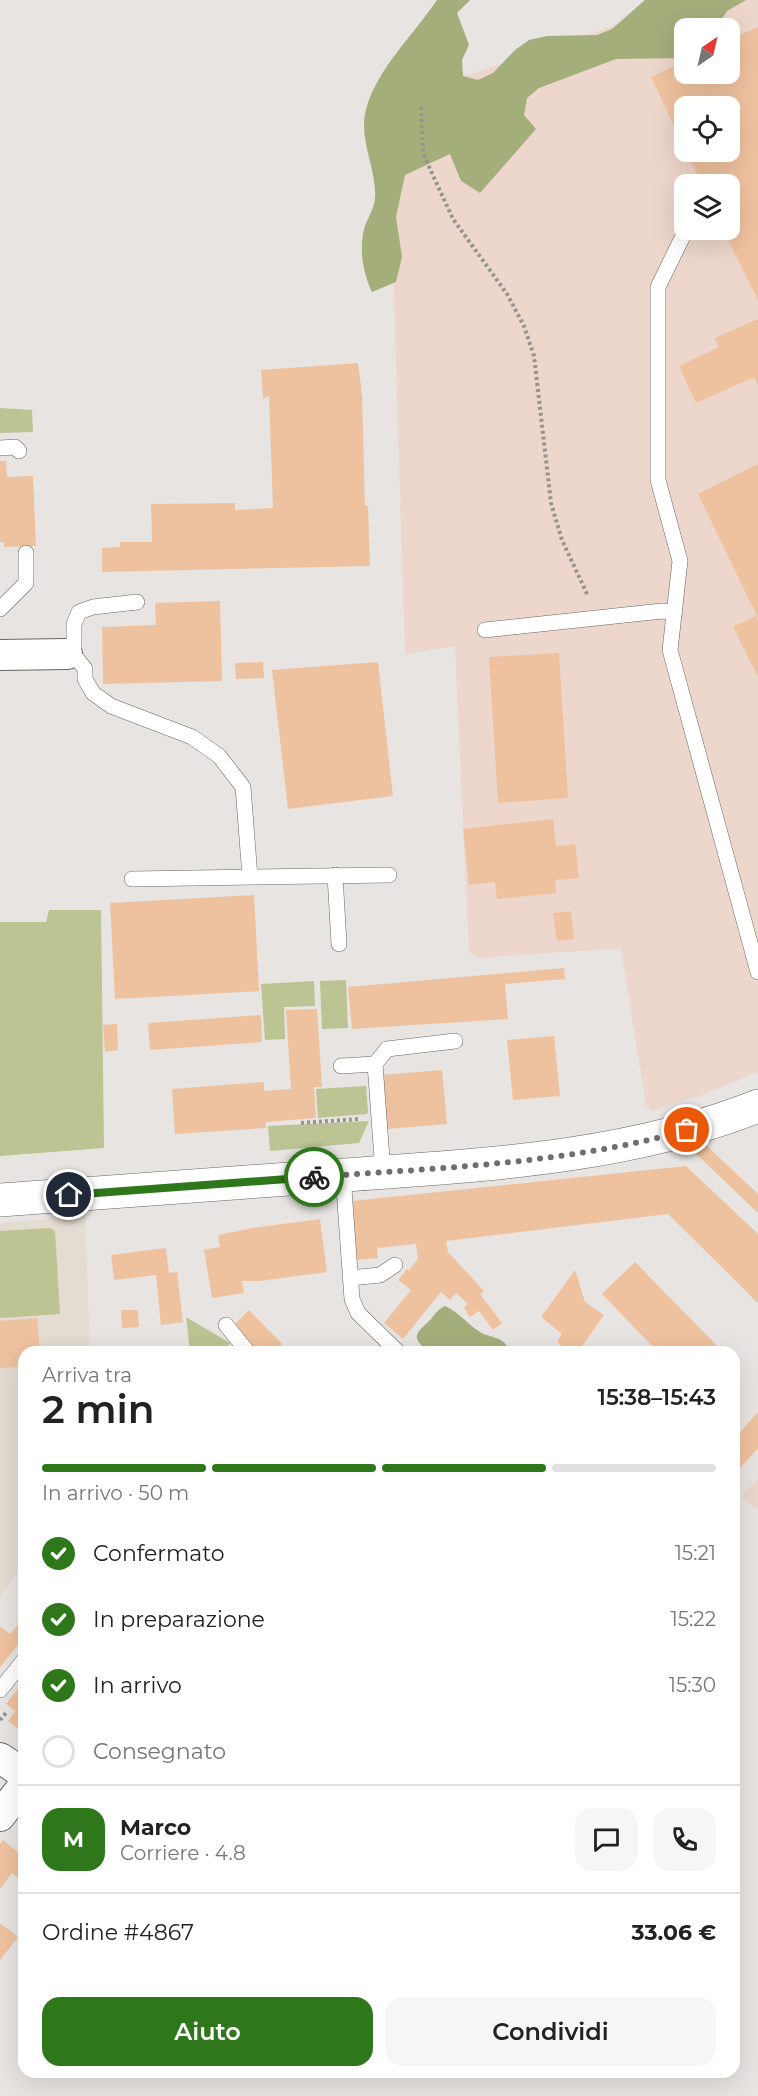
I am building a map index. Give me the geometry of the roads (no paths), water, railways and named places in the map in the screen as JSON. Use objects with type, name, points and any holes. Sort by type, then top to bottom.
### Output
[{"type":"street","points":[[0,656],[67,654]]},
{"type":"street","points":[[0,1200],[537,1159],[651,1141],[723,1120],[758,1106]]},
{"type":"street","points":[[0,1758],[18,1770]]},
{"type":"street","points":[[0,1816],[18,1793]]},
{"type":"lane","points":[[681,240],[658,287],[658,480],[680,561],[670,650],[758,972]]},
{"type":"lane","points":[[0,448],[15,447],[19,451]]},
{"type":"lane","points":[[0,609],[27,583],[26,553]]},
{"type":"lane","points":[[137,603],[93,607],[79,612],[74,624],[74,647],[67,654],[78,660],[86,669],[85,679],[93,693],[102,700],[111,706],[192,736],[219,756],[243,787],[250,877]]},
{"type":"lane","points":[[486,630],[662,611],[675,612]]},
{"type":"lane","points":[[335,875],[339,944]]},
{"type":"lane","points":[[132,879],[389,875]]},
{"type":"lane","points":[[382,1172],[375,1064],[387,1048],[455,1041]]},
{"type":"lane","points":[[341,1066],[375,1064]]},
{"type":"lane","points":[[343,1175],[352,1299],[358,1313],[392,1346]]},
{"type":"lane","points":[[350,1278],[380,1275],[395,1265]]},
{"type":"lane","points":[[226,1325],[243,1346]]},
{"type":"lane","points":[[0,1689],[18,1667]]}]
